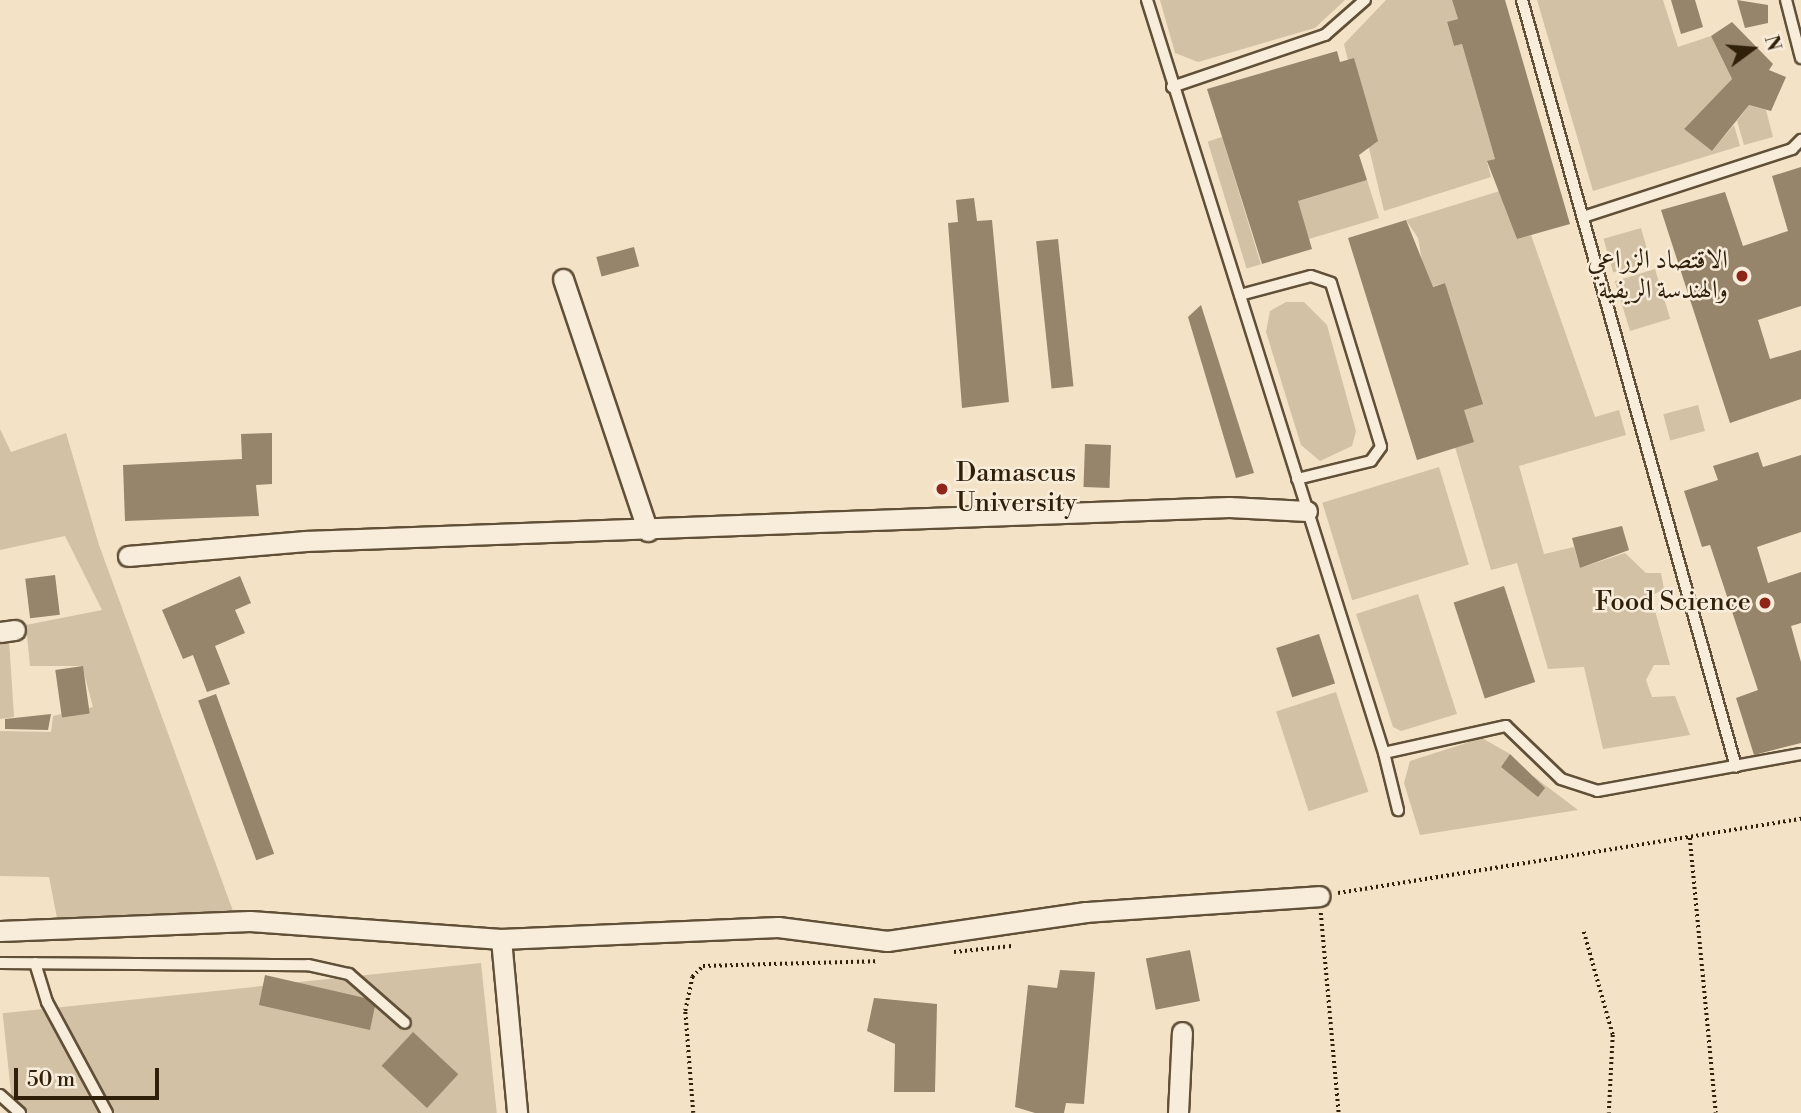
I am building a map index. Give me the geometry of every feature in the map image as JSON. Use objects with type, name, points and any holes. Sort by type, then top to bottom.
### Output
[{"type":"street","points":[[563,279],[648,531]]},
{"type":"street","points":[[128,556],[305,541],[648,531],[1229,507],[1307,511]]},
{"type":"street","points":[[0,931],[250,921],[501,939],[778,927],[887,941],[1086,912],[1319,896]]},
{"type":"street","points":[[501,939],[517,1113]]},
{"type":"street","points":[[1178,1113],[1182,1032]]},
{"type":"lane","points":[[1147,0],[1172,87],[1384,753],[1398,810]]},
{"type":"lane","points":[[1172,87],[1325,35],[1365,0]]},
{"type":"lane","points":[[1522,0],[1735,767]]},
{"type":"lane","points":[[1786,0],[1801,58]]},
{"type":"lane","points":[[1583,217],[1792,149],[1801,140]]},
{"type":"lane","points":[[1240,295],[1311,276],[1331,283],[1381,447],[1371,461],[1297,479]]},
{"type":"lane","points":[[1384,753],[1506,726],[1561,779],[1580,789],[1735,767],[1801,754]]},
{"type":"lane","points":[[0,963],[308,965],[349,974],[405,1023]]},
{"type":"lane","points":[[36,963],[47,1002],[107,1113]]},
{"type":"lane","points":[[0,1095],[20,1113]]},
{"type":"path","points":[[1339,1113],[1319,896],[1801,819]]},
{"type":"path","points":[[1690,838],[1716,1113]]},
{"type":"path","points":[[1584,932],[1613,1035],[1609,1113]]},
{"type":"path","points":[[944,954],[1012,946]]},
{"type":"path","points":[[693,1113],[685,1011],[692,977],[703,966],[890,959]]},
{"type":"shaded area","points":[[1160,0],[1345,0],[1315,28],[1198,62],[1175,53]]},
{"type":"shaded area","points":[[1386,0],[1452,0],[1458,19],[1447,23],[1454,46],[1462,44],[1495,159],[1487,162],[1491,177],[1384,211],[1344,44]]},
{"type":"shaded area","points":[[1537,0],[1663,0],[1678,47],[1711,36],[1732,79],[1684,129],[1712,151],[1734,125],[1740,146],[1593,191]]},
{"type":"shaded area","points":[[1286,67],[1324,193],[1367,180],[1379,218],[1309,239],[1260,75]]},
{"type":"shaded area","points":[[1749,105],[1766,110],[1773,137],[1744,145],[1737,121]]},
{"type":"shaded area","points":[[1222,137],[1261,264],[1247,269],[1208,141]]},
{"type":"shaded area","points":[[1503,190],[1517,239],[1531,235],[1595,417],[1619,410],[1626,435],[1519,466],[1544,554],[1574,547],[1580,568],[1625,553],[1646,573],[1661,573],[1664,589],[1651,596],[1670,665],[1654,665],[1646,680],[1652,697],[1675,696],[1690,735],[1603,749],[1584,667],[1548,669],[1517,563],[1491,570],[1455,447],[1464,410],[1445,283],[1427,288],[1418,238],[1406,220]]},
{"type":"shaded area","points":[[1641,228],[1651,262],[1613,272],[1604,239]]},
{"type":"shaded area","points":[[1655,269],[1670,319],[1630,331],[1615,281]]},
{"type":"shaded area","points":[[1286,302],[1304,302],[1327,325],[1356,431],[1352,446],[1320,461],[1301,445],[1266,332],[1270,311]]},
{"type":"shaded area","points":[[1698,405],[1705,431],[1670,440],[1663,414]]},
{"type":"shaded area","points":[[0,429],[11,452],[66,433],[99,545],[233,911],[57,918],[49,877],[0,876],[0,731],[51,732],[53,716],[93,707],[82,666],[30,666],[26,625],[102,610],[65,536],[0,550]]},
{"type":"shaded area","points":[[1439,467],[1469,565],[1352,600],[1322,503]]},
{"type":"shaded area","points":[[1418,594],[1457,714],[1401,731],[1393,727],[1356,614]]},
{"type":"shaded area","points":[[0,640],[9,640],[14,717],[0,719]]},
{"type":"shaded area","points":[[1336,692],[1368,792],[1309,811],[1276,711]]},
{"type":"shaded area","points":[[1482,738],[1510,754],[1501,767],[1525,786],[1533,776],[1578,810],[1420,835],[1404,783],[1410,761]]},
{"type":"shaded area","points":[[481,963],[497,1113],[13,1113],[3,1013]]},
{"type":"building","points":[[1452,0],[1505,0],[1570,224],[1517,239],[1487,161],[1495,159],[1462,44],[1454,46],[1447,22],[1458,19]]},
{"type":"building","points":[[1671,0],[1695,0],[1703,27],[1681,34]]},
{"type":"building","points":[[1737,0],[1768,5],[1768,23],[1745,28]]},
{"type":"building","points":[[1732,22],[1773,64],[1769,70],[1786,77],[1771,111],[1749,105],[1712,151],[1684,129],[1732,79],[1711,36]]},
{"type":"building","points":[[1337,51],[1340,62],[1354,58],[1378,141],[1359,155],[1367,180],[1298,201],[1312,249],[1262,264],[1207,89]]},
{"type":"building","name":"الاقتصاد الزراعي والهندسة الريفية","points":[[1801,167],[1801,306],[1758,320],[1770,359],[1801,350],[1801,399],[1730,423],[1661,210],[1725,192],[1743,246],[1788,231],[1772,176]]},
{"type":"building","points":[[974,198],[977,221],[992,220],[1009,402],[962,408],[948,223],[958,222],[956,200]]},
{"type":"building","points":[[1406,220],[1433,287],[1445,283],[1483,404],[1464,410],[1474,442],[1417,460],[1348,238]]},
{"type":"building","points":[[1058,239],[1073,386],[1052,388],[1036,241]]},
{"type":"building","points":[[634,247],[639,266],[602,276],[596,257]]},
{"type":"building","points":[[1201,305],[1254,473],[1236,478],[1188,317]]},
{"type":"building","points":[[272,433],[272,484],[256,485],[259,516],[125,521],[123,465],[242,459],[241,434]]},
{"type":"building","points":[[1085,444],[1111,445],[1109,488],[1083,487]]},
{"type":"building","name":"Food Science","points":[[1758,452],[1763,467],[1801,455],[1801,532],[1757,547],[1768,583],[1801,572],[1801,623],[1791,626],[1801,662],[1801,743],[1754,755],[1736,698],[1758,690],[1710,545],[1702,547],[1684,491],[1718,480],[1713,466]]},
{"type":"building","points":[[1622,526],[1629,550],[1580,568],[1572,538]]},
{"type":"building","points":[[55,575],[60,615],[30,618],[25,579]]},
{"type":"building","points":[[240,576],[251,603],[235,610],[245,633],[215,646],[230,684],[207,692],[193,655],[183,659],[162,610]]},
{"type":"building","points":[[1504,586],[1535,682],[1485,698],[1454,602]]},
{"type":"building","points":[[1319,634],[1335,683],[1292,697],[1276,648]]},
{"type":"building","points":[[83,666],[90,714],[62,717],[55,670]]},
{"type":"building","points":[[216,694],[274,854],[256,860],[198,700]]},
{"type":"building","points":[[51,714],[48,730],[5,729],[5,719]]},
{"type":"building","points":[[1510,754],[1545,788],[1538,797],[1501,767]]},
{"type":"building","points":[[1190,950],[1200,1001],[1156,1010],[1146,959]]},
{"type":"building","points":[[1060,970],[1095,972],[1084,1104],[1066,1103],[1064,1113],[1035,1113],[1015,1107],[1028,985],[1057,988]]},
{"type":"building","points":[[265,975],[365,998],[375,1006],[370,1030],[259,1005]]},
{"type":"building","points":[[874,998],[937,1004],[935,1092],[894,1092],[895,1044],[867,1031]]},
{"type":"building","points":[[413,1032],[458,1074],[427,1108],[382,1066]]},
{"type":"place","name":"الاقتصاد الزراعي والهندسة الريفية","points":[[1742,276]]},
{"type":"place","name":"Damascus University","points":[[942,489]]},
{"type":"place","name":"Food Science","points":[[1765,603]]}]
